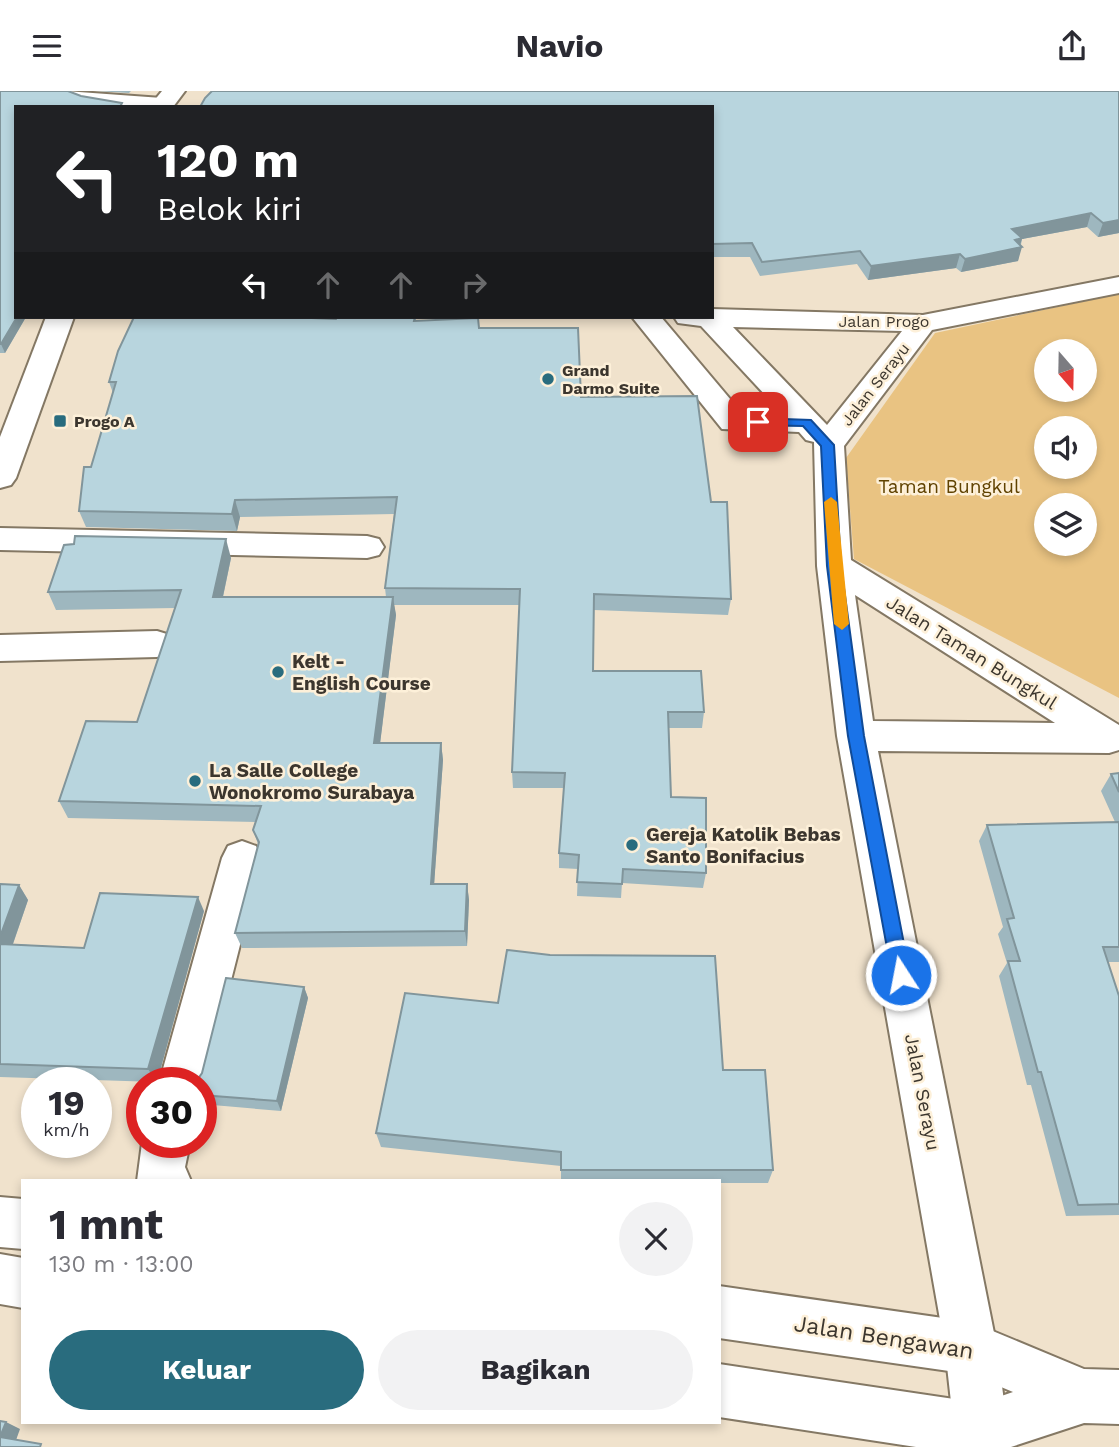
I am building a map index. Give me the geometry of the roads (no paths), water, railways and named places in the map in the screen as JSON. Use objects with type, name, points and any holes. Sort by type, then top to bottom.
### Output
[{"type":"street","points":[[76,91],[96,100],[165,101]]},
{"type":"street","name":"Jalan Progo","points":[[714,318],[923,323],[1119,285]]},
{"type":"street","points":[[0,478],[9,427],[60,319]]},
{"type":"street","points":[[648,319],[733,422],[817,434]]},
{"type":"street","points":[[700,319],[817,434]]},
{"type":"street","name":"Jalan Serayu","points":[[923,323],[817,434],[856,736],[971,1348],[982,1438]]},
{"type":"street","points":[[0,539],[367,547]]},
{"type":"street","name":"Jalan Taman Bungkul","points":[[834,566],[1114,738]]},
{"type":"street","points":[[0,648],[157,644]]},
{"type":"street","name":"Jalan Taman Bungkul","points":[[856,736],[1114,738]]},
{"type":"street","points":[[186,1067],[242,858]]},
{"type":"street","points":[[163,1158],[159,1177],[163,1179]]},
{"type":"street","points":[[0,1222],[21,1224]]},
{"type":"street","points":[[0,1279],[21,1283]]},
{"type":"street","name":"Jalan Bengawan","points":[[721,1312],[971,1348],[1101,1397]]},
{"type":"street","name":"Jalan Bengawan","points":[[721,1390],[982,1438],[1101,1397]]},
{"type":"place","name":"Grand Darmo Suite","points":[[548,379]]},
{"type":"place","name":"Progo A","points":[[60,421]]},
{"type":"place","name":"Kelt - English Course","points":[[278,672]]},
{"type":"place","name":"La Salle College Wonokromo Surabaya","points":[[195,781]]},
{"type":"place","name":"Gereja Katolik Bebas Santo Bonifacius","points":[[632,845]]},
{"type":"park label","name":"Taman Bungkul","points":[[949,486]]}]
